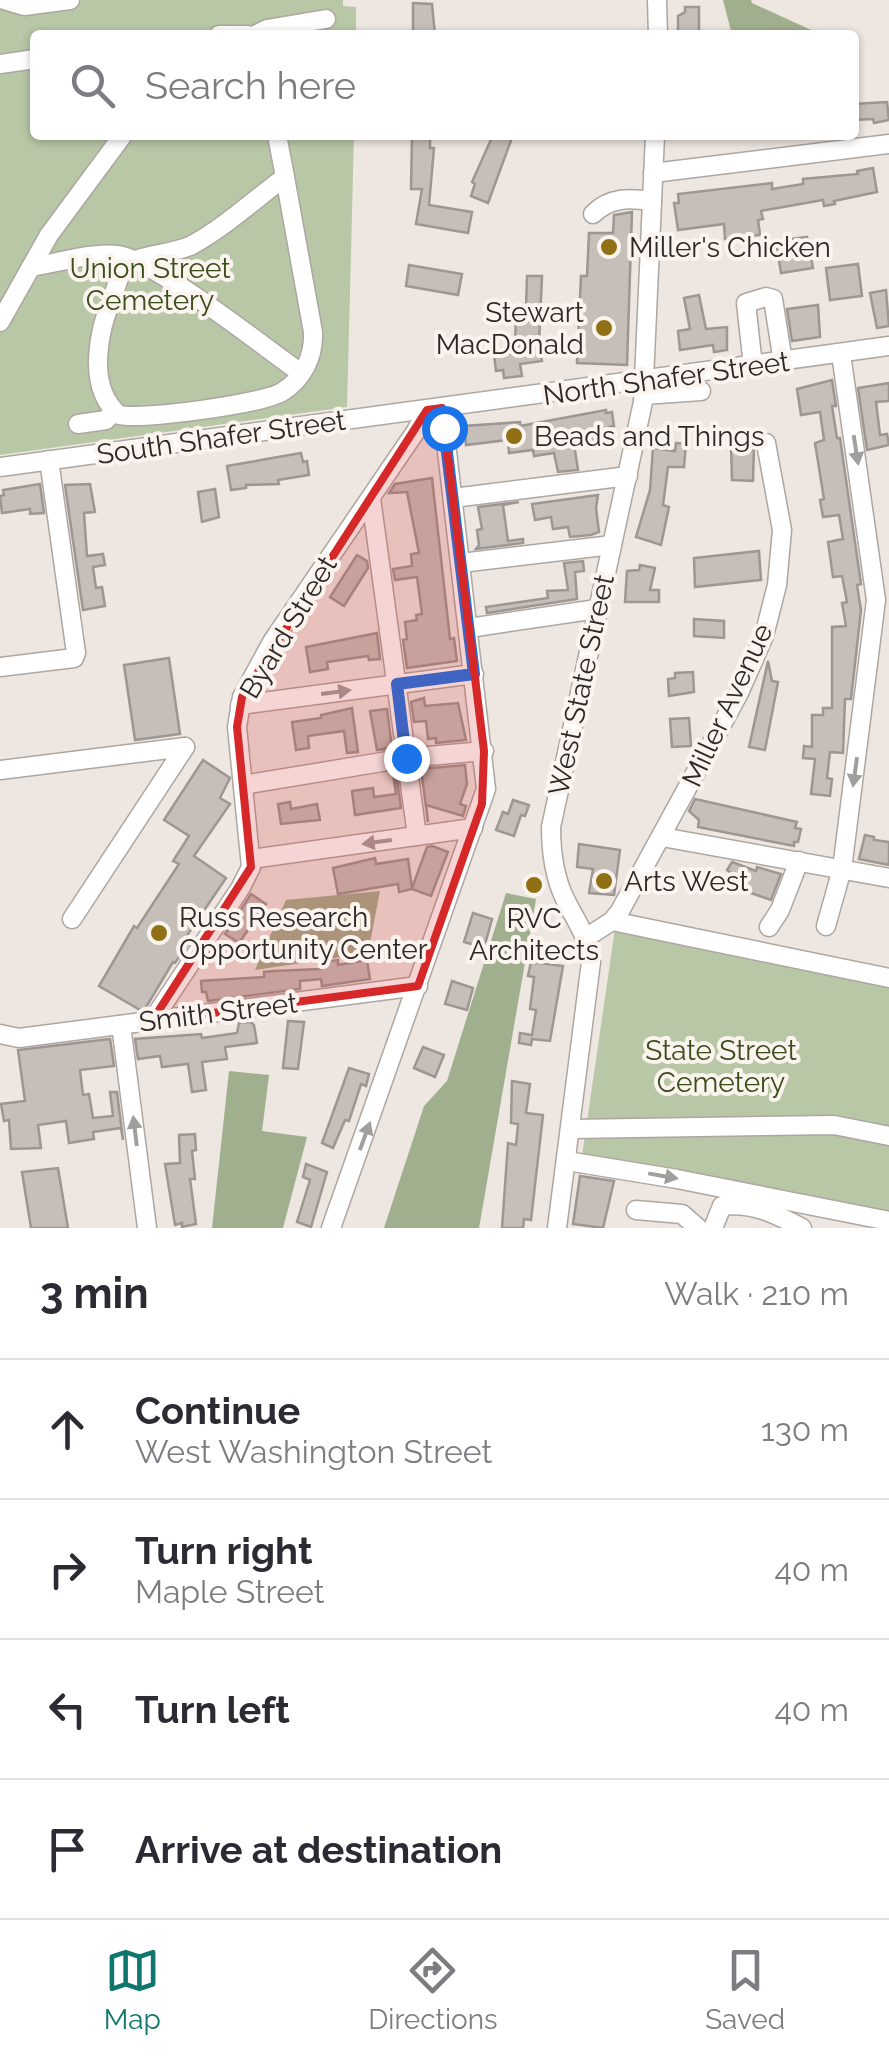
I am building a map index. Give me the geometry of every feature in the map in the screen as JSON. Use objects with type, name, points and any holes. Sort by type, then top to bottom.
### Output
[{"type":"street","points":[[4,0],[24,6],[70,0]]},
{"type":"street","points":[[657,0],[658,30]]},
{"type":"street","points":[[264,30],[326,19]]},
{"type":"street","points":[[0,64],[30,60]]},
{"type":"street","points":[[0,322],[49,236],[119,140]]},
{"type":"street","points":[[278,140],[285,176],[312,332],[312,354],[301,374],[284,391],[268,398],[127,417],[114,411],[103,391],[98,350],[105,314],[126,266],[194,244],[285,176]]},
{"type":"street","name":"West State Street","points":[[557,1228],[590,976],[587,936],[560,886],[551,826],[644,388],[654,140]]},
{"type":"street","points":[[653,174],[889,144]]},
{"type":"street","points":[[593,214],[604,203],[630,198],[652,201]]},
{"type":"street","points":[[32,267],[112,254],[136,261],[301,374]]},
{"type":"street","points":[[753,366],[746,303],[766,296],[774,303],[783,362]]},
{"type":"street","name":"North Shafer Street","points":[[435,409],[644,388],[753,366],[889,346]]},
{"type":"street","points":[[826,926],[842,869],[876,594],[841,354]]},
{"type":"street","points":[[644,388],[702,390]]},
{"type":"street","points":[[331,1228],[486,788],[453,498],[435,409]]},
{"type":"street","name":"South Shafer Street","points":[[0,467],[435,409]]},
{"type":"street","name":"Byard Street","points":[[251,859],[238,727],[240,705],[272,642],[435,409]]},
{"type":"street","points":[[78,424],[106,420],[114,411]]},
{"type":"street","name":"Miller Avenue","points":[[612,922],[738,694],[770,617],[778,585],[782,530],[766,443]]},
{"type":"street","points":[[0,668],[74,658],[76,653],[49,460]]},
{"type":"street","points":[[453,498],[628,476]]},
{"type":"street","points":[[371,498],[418,836]]},
{"type":"street","points":[[461,563],[612,545]]},
{"type":"street","points":[[468,628],[598,609]]},
{"type":"street","points":[[240,705],[474,674]]},
{"type":"street","points":[[0,770],[185,747],[72,919]]},
{"type":"street","points":[[243,785],[406,758],[484,750]]},
{"type":"street","points":[[152,1020],[241,887],[251,859],[474,828]]},
{"type":"street","points":[[662,837],[889,878]]},
{"type":"street","points":[[768,926],[780,910],[799,862]]},
{"type":"street","points":[[587,936],[612,922],[889,978]]},
{"type":"street","name":"Smith Street","points":[[0,1051],[10,1036],[418,986]]},
{"type":"street","points":[[121,1024],[146,1228]]},
{"type":"street","points":[[571,1128],[834,1125],[889,1136]]},
{"type":"street","points":[[567,1161],[889,1222]]},
{"type":"street","points":[[713,1228],[722,1206],[737,1204],[764,1209],[802,1228]]},
{"type":"street","points":[[636,1210],[682,1214],[698,1228]]},
{"type":"highlighted area","points":[[442,408],[484,751],[482,804],[418,986],[152,1021],[251,867],[237,727],[242,697],[427,410]]},
{"type":"green space","name":"Union Street Cemetery","points":[[0,0],[343,0],[343,6],[356,7],[356,30],[30,30],[30,140],[354,140],[347,407],[0,455]]},
{"type":"green space","points":[[723,0],[751,0],[811,30],[731,30]]},
{"type":"green space","points":[[380,891],[368,953],[255,970],[286,900]]},
{"type":"green space","points":[[506,893],[536,899],[479,1228],[384,1228],[424,1106],[447,1081]]},
{"type":"green space","name":"State Street Cemetery","points":[[615,929],[889,984],[889,1214],[582,1156]]},
{"type":"green space","points":[[229,1071],[269,1075],[262,1131],[307,1137],[283,1228],[212,1228]]},
{"type":"building","points":[[413,3],[432,4],[435,30],[413,30]]},
{"type":"building","points":[[685,7],[699,7],[699,30],[678,30],[678,16],[685,12]]},
{"type":"building","points":[[887,102],[889,120],[874,123],[873,119],[859,120],[859,104]]},
{"type":"building","points":[[412,140],[430,140],[430,148],[434,148],[429,205],[472,212],[468,233],[416,224],[422,189],[411,189]]},
{"type":"building","points":[[491,140],[511,140],[488,203],[471,196],[475,184],[472,182]]},
{"type":"building","points":[[873,168],[877,192],[824,206],[823,200],[761,211],[760,235],[725,239],[724,224],[678,230],[674,203],[679,203],[678,194],[772,183],[772,189],[803,184],[803,179],[858,174],[857,171]]},
{"type":"building","name":"Stewart MacDonald","points":[[632,212],[627,365],[577,363],[581,276],[587,276],[589,233],[613,233],[614,215]]},
{"type":"building","points":[[807,237],[813,268],[781,273],[776,241]]},
{"type":"building","points":[[858,264],[862,296],[830,300],[826,268]]},
{"type":"building","points":[[409,265],[462,274],[458,295],[406,286]]},
{"type":"building","points":[[527,276],[542,276],[542,361],[520,364],[522,376],[504,378],[503,370],[496,371],[494,355],[515,353],[516,307],[526,307]]},
{"type":"building","points":[[886,290],[889,326],[877,328],[870,293]]},
{"type":"building","points":[[699,295],[706,329],[727,327],[727,350],[714,352],[713,345],[680,350],[678,331],[690,329],[684,298]]},
{"type":"building","points":[[818,305],[820,337],[792,341],[787,309]]},
{"type":"building","points":[[832,380],[836,406],[832,406],[861,584],[857,585],[861,610],[851,699],[845,699],[843,753],[830,752],[830,796],[811,794],[815,759],[803,758],[804,746],[812,747],[812,715],[823,715],[823,708],[832,708],[832,627],[846,626],[842,603],[847,602],[842,576],[833,577],[828,542],[843,539],[839,515],[823,517],[815,443],[824,440],[820,412],[801,415],[797,389]]},
{"type":"building","points":[[889,383],[889,401],[876,402],[880,435],[887,434],[889,445],[867,450],[858,388]]},
{"type":"building","points":[[612,412],[614,426],[609,427],[610,438],[574,444],[578,470],[558,472],[554,453],[509,453],[508,440],[466,445],[464,426],[520,422],[520,426]]},
{"type":"building","points":[[676,443],[686,444],[684,467],[668,467],[663,505],[669,507],[661,545],[636,537],[650,490],[653,448],[675,451]]},
{"type":"building","points":[[731,446],[754,446],[753,481],[732,480]]},
{"type":"building","points":[[301,453],[309,475],[278,480],[279,484],[246,485],[231,490],[227,466]]},
{"type":"building","points":[[432,478],[450,639],[454,638],[457,661],[407,668],[405,622],[417,620],[416,615],[422,614],[417,577],[395,580],[393,569],[412,566],[411,554],[419,553],[407,492],[389,493],[395,484]]},
{"type":"building","points":[[40,484],[44,513],[30,514],[30,509],[2,513],[3,490]]},
{"type":"building","points":[[90,484],[95,512],[84,513],[87,556],[103,554],[105,565],[93,567],[96,588],[102,587],[105,606],[83,610],[65,485]]},
{"type":"building","points":[[215,489],[219,517],[202,522],[198,492]]},
{"type":"building","points":[[598,495],[599,532],[570,537],[568,527],[553,529],[551,517],[535,520],[532,504]]},
{"type":"building","points":[[519,502],[503,505],[508,541],[523,539],[523,543],[476,549],[477,530],[482,529],[478,507]]},
{"type":"building","points":[[759,551],[761,580],[695,587],[694,558]]},
{"type":"building","points":[[357,555],[367,561],[368,568],[344,606],[330,597]]},
{"type":"building","points":[[583,561],[584,571],[575,572],[577,599],[487,613],[486,607],[548,598],[547,591],[568,590],[564,563]]},
{"type":"building","points":[[640,565],[655,568],[650,590],[659,590],[659,602],[625,602],[627,571],[639,570]]},
{"type":"building","points":[[694,619],[724,621],[724,638],[694,636]]},
{"type":"building","points":[[377,633],[380,659],[369,660],[368,656],[327,662],[328,669],[310,672],[306,647]]},
{"type":"building","points":[[169,658],[180,734],[135,740],[124,665]]},
{"type":"building","points":[[768,661],[772,681],[778,682],[765,750],[749,747]]},
{"type":"building","points":[[693,672],[694,692],[669,696],[668,679],[675,678],[675,673]]},
{"type":"building","points":[[424,698],[425,706],[458,703],[466,740],[436,743],[436,738],[428,739],[426,721],[414,722],[411,702]]},
{"type":"building","points":[[352,708],[358,752],[347,753],[344,731],[308,736],[309,748],[296,750],[292,722]]},
{"type":"building","points":[[387,709],[392,748],[377,750],[370,711]]},
{"type":"building","points":[[689,718],[691,746],[672,747],[670,719]]},
{"type":"building","name":"Russ Research Opportunity Center","points":[[203,760],[230,778],[220,798],[230,804],[194,856],[226,878],[186,937],[191,940],[145,1009],[140,1010],[99,986],[134,926],[137,928],[179,864],[173,861],[189,836],[164,820]]},
{"type":"building","points":[[465,765],[467,784],[460,804],[466,806],[463,816],[426,805],[428,822],[421,769]]},
{"type":"building","points":[[396,772],[401,808],[355,815],[352,791],[373,788],[374,797],[396,794]]},
{"type":"building","points":[[695,799],[797,822],[795,828],[801,829],[798,842],[794,846],[698,827],[699,820],[689,811]]},
{"type":"building","points":[[513,800],[529,805],[514,836],[496,830]]},
{"type":"building","points":[[290,802],[291,809],[317,804],[320,820],[281,824],[278,804]]},
{"type":"building","points":[[865,835],[889,842],[889,865],[859,859]]},
{"type":"building","name":"Arts West","points":[[579,844],[620,850],[614,895],[589,893],[593,869],[577,867]]},
{"type":"building","points":[[427,847],[448,852],[431,896],[412,889],[399,892],[398,884],[338,894],[333,868],[375,858],[376,864],[408,859],[412,888]]},
{"type":"building","points":[[732,862],[756,871],[757,867],[781,874],[771,900],[748,892],[749,888],[729,877],[731,873],[727,870]]},
{"type":"building","points":[[251,894],[266,904],[239,943],[225,934]]},
{"type":"building","points":[[473,913],[492,919],[484,948],[464,942]]},
{"type":"building","points":[[338,960],[338,965],[367,960],[370,979],[322,986],[321,979],[300,981],[300,989],[208,1001],[206,992],[202,992],[201,981],[320,969],[319,963]]},
{"type":"building","points":[[531,962],[563,966],[550,1041],[532,1039],[531,1045],[519,1043],[520,1033],[532,1035],[536,1010],[530,1009],[534,977],[528,976]]},
{"type":"building","points":[[452,981],[473,988],[467,1010],[445,1004]]},
{"type":"building","points":[[288,1021],[304,1022],[298,1069],[283,1068]]},
{"type":"building","points":[[251,1022],[257,1043],[225,1047],[227,1059],[202,1062],[206,1090],[192,1092],[188,1064],[162,1067],[160,1056],[138,1059],[135,1039],[237,1033],[239,1023]]},
{"type":"building","points":[[110,1039],[114,1066],[80,1070],[83,1095],[89,1094],[93,1118],[113,1116],[110,1092],[117,1092],[123,1140],[121,1128],[93,1132],[94,1139],[69,1143],[66,1121],[38,1125],[41,1148],[11,1149],[9,1120],[4,1121],[1,1104],[25,1101],[18,1050]]},
{"type":"building","points":[[423,1047],[444,1055],[435,1077],[414,1068]]},
{"type":"building","points":[[349,1068],[369,1074],[333,1148],[322,1143]]},
{"type":"building","points":[[512,1081],[530,1084],[526,1113],[543,1115],[531,1220],[524,1219],[523,1228],[502,1228],[508,1143],[516,1145],[518,1124],[511,1123]]},
{"type":"building","points":[[195,1134],[195,1179],[190,1179],[196,1224],[182,1227],[182,1223],[175,1225],[165,1164],[180,1163],[179,1135]]},
{"type":"building","points":[[306,1164],[327,1172],[311,1227],[297,1222],[310,1180],[303,1177]]},
{"type":"building","points":[[58,1168],[68,1228],[31,1228],[22,1172]]},
{"type":"building","points":[[580,1176],[614,1181],[603,1228],[573,1224]]},
{"type":"place","name":"Miller's Chicken","points":[[609,247]]},
{"type":"place","name":"Stewart MacDonald","points":[[604,328]]},
{"type":"place","name":"Beads and Things","points":[[514,436]]},
{"type":"place","name":"Arts West","points":[[604,881]]},
{"type":"place","name":"RVC Architects","points":[[534,885]]},
{"type":"place","name":"Russ Research Opportunity Center","points":[[159,933]]},
{"type":"route","points":[[406,758],[397,684],[474,674],[444,428]]}]
